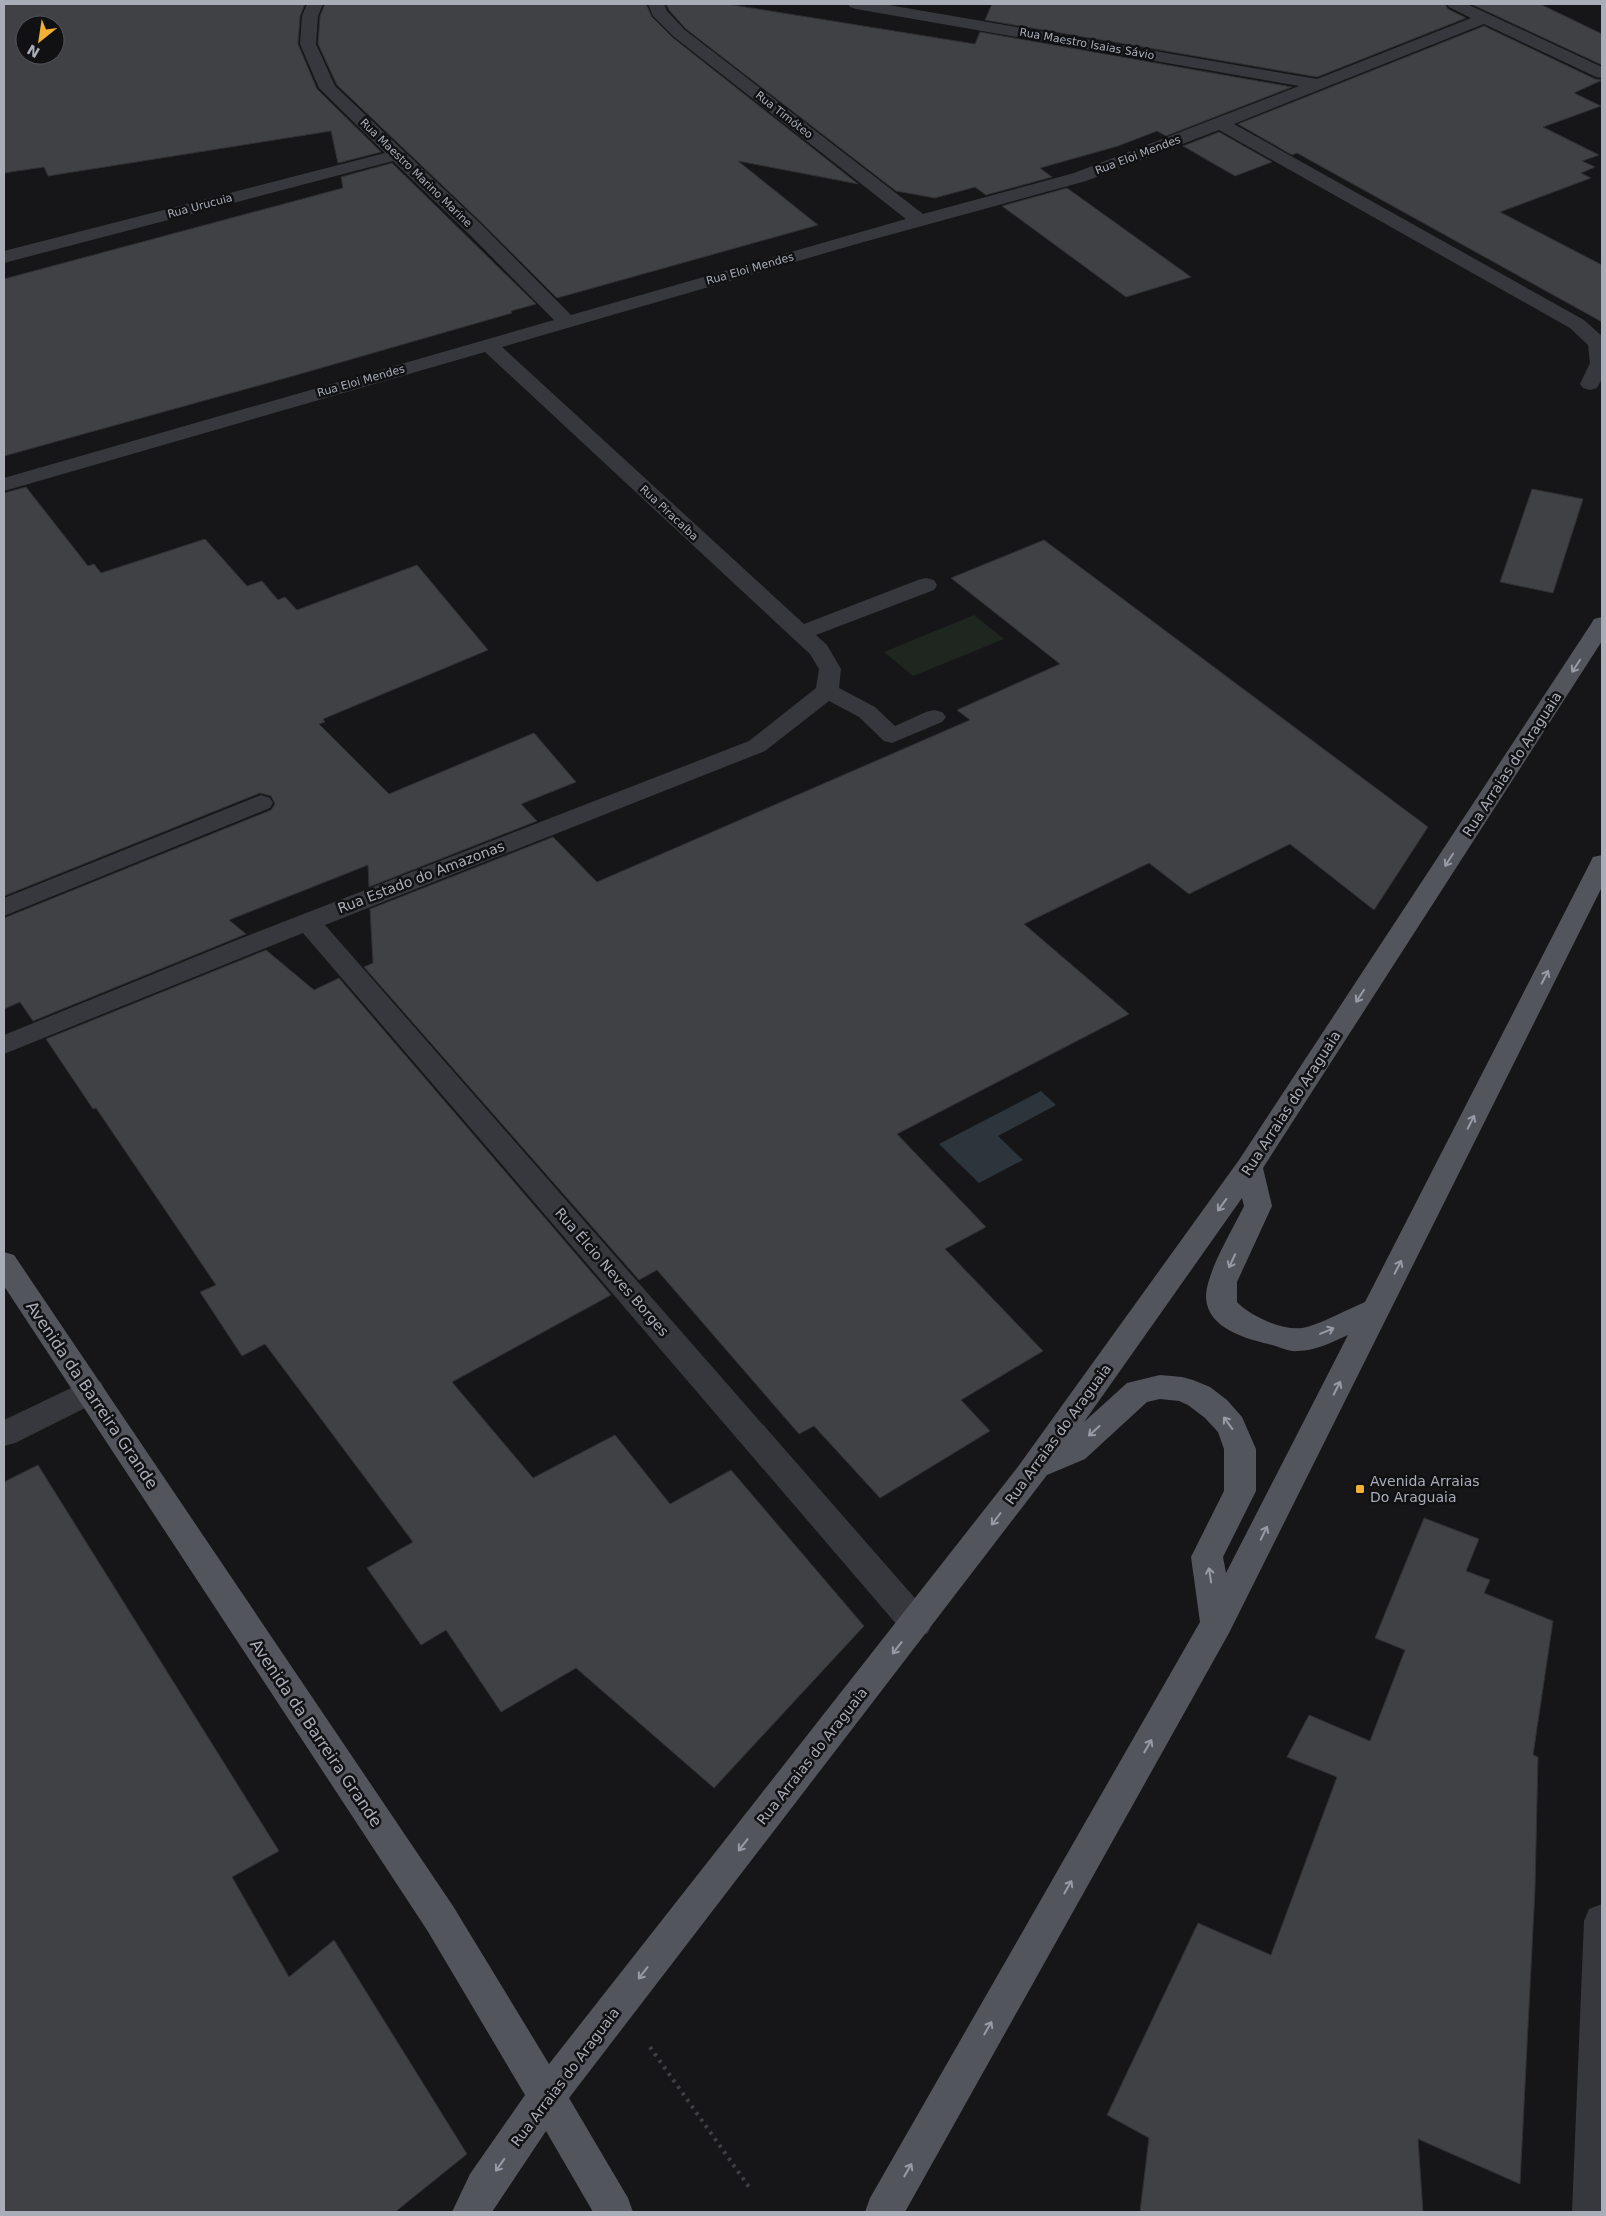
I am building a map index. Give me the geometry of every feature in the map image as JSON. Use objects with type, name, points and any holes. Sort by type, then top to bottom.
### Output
[{"type":"main road","name":"Rua Arraias do Araguaia","points":[[471,2212],[484,2188],[547,2096],[1036,1466],[1249,1167],[1602,624]]},
{"type":"main road","points":[[884,2212],[1218,1623],[1602,863]]},
{"type":"main road","points":[[1249,1167],[1258,1206],[1222,1282],[1221,1298],[1223,1307],[1234,1318],[1251,1328],[1296,1340],[1311,1338],[1376,1310]]},
{"type":"main road","name":"Avenida da Barreira Grande","points":[[4,1263],[440,1918],[614,2212]]},
{"type":"main road","points":[[1036,1466],[1074,1450],[1138,1392],[1160,1387],[1182,1389],[1199,1396],[1216,1409],[1231,1426],[1240,1449],[1240,1491],[1207,1556],[1218,1623]]},
{"type":"street","name":"Rua Maestro Marino Marine","points":[[315,4],[310,16],[308,44],[327,88],[476,230],[567,322]]},
{"type":"street","name":"Rua Timóteo","points":[[656,4],[659,12],[678,33],[920,221]]},
{"type":"street","name":"Rua Maestro Isaias Sávio","points":[[856,4],[1319,84]]},
{"type":"street","points":[[1455,4],[1602,73]]},
{"type":"street","name":"Rua Eloi Mendes","points":[[4,485],[488,344],[1080,177],[1484,18]]},
{"type":"street","points":[[1220,123],[1577,324],[1598,344],[1600,363],[1590,384]]},
{"type":"street","name":"Rua Urucuia","points":[[4,257],[396,155]]},
{"type":"street","name":"Rua Piracaíba","points":[[488,344],[819,650],[830,669],[827,691]]},
{"type":"street","points":[[801,634],[926,584]]},
{"type":"street","points":[[827,691],[867,712],[892,736],[934,717]]},
{"type":"street","name":"Rua Estado do Amazonas","points":[[4,1045],[243,946],[757,746],[827,691]]},
{"type":"street","points":[[4,908],[261,803]]},
{"type":"street","name":"Rua Élcio Neves Borges","points":[[308,922],[916,1623]]},
{"type":"street","points":[[4,1434],[90,1391]]},
{"type":"street","points":[[1591,2212],[1602,1921]]},
{"type":"path","points":[[646,2040],[749,2187]]},
{"type":"shaded area","points":[[974,615],[1004,639],[913,676],[884,652]]},
{"type":"shaded area","points":[[1041,1091],[1056,1105],[998,1136],[1023,1160],[979,1183],[939,1144]]},
{"type":"building","points":[[4,4],[305,4],[300,16],[298,44],[317,89],[381,152],[338,163],[331,131],[48,176],[44,167],[4,173]]},
{"type":"building","points":[[325,4],[646,4],[652,17],[672,37],[858,184],[738,161],[818,225],[557,298],[484,225],[337,85],[318,44],[320,16]]},
{"type":"building","points":[[666,4],[727,4],[975,44],[980,32],[1292,87],[1166,136],[1157,131],[1118,146],[1040,168],[1052,177],[986,195],[975,187],[935,198],[896,191],[686,29]]},
{"type":"building","points":[[992,4],[1445,4],[1448,9],[1466,18],[1317,77],[985,20]]},
{"type":"building","points":[[1471,4],[1540,4],[1602,34],[1602,65]]},
{"type":"building","points":[[1484,26],[1595,79],[1602,80],[1574,93],[1601,106],[1543,127],[1599,155],[1582,161],[1595,167],[1581,173],[1591,178],[1500,212],[1602,265],[1602,322],[1297,153],[1292,155],[1238,124]]},
{"type":"building","points":[[1219,132],[1272,162],[1235,176],[1183,146]]},
{"type":"building","points":[[392,163],[536,304],[511,311],[512,313],[293,376],[4,456],[4,279],[343,188],[341,177]]},
{"type":"building","points":[[1067,188],[1191,277],[1126,297],[1002,206]]},
{"type":"building","points":[[26,487],[88,566],[94,564],[101,573],[205,539],[247,586],[262,581],[278,600],[285,597],[297,610],[417,565],[488,650],[323,719],[325,722],[319,724],[389,794],[534,733],[576,782],[521,804],[537,821],[369,887],[368,865],[229,920],[246,934],[33,1021],[20,1002],[4,1009],[4,918],[271,810],[275,804],[271,796],[260,793],[4,896],[4,493]]},
{"type":"building","points":[[1532,489],[1583,499],[1553,593],[1500,582]]},
{"type":"building","points":[[1044,540],[1428,827],[1374,910],[1290,844],[1189,894],[1149,863],[1024,924],[1129,1014],[897,1134],[986,1227],[945,1249],[1043,1351],[961,1400],[990,1431],[880,1498],[814,1426],[799,1434],[657,1270],[639,1280],[364,967],[373,963],[370,909],[553,837],[597,882],[970,720],[957,710],[1060,664],[951,578]]},
{"type":"building","points":[[266,950],[314,990],[339,978],[611,1295],[452,1382],[533,1478],[615,1435],[670,1504],[731,1470],[864,1626],[714,1788],[576,1668],[501,1712],[446,1630],[421,1645],[367,1568],[413,1542],[265,1344],[242,1356],[200,1292],[216,1285],[96,1108],[93,1109],[46,1039]]},
{"type":"building","points":[[38,1465],[279,1851],[232,1877],[289,1977],[334,1940],[467,2154],[395,2212],[4,2212],[4,1482]]},
{"type":"building","points":[[1424,1518],[1479,1539],[1466,1571],[1490,1580],[1484,1593],[1553,1621],[1533,1755],[1538,1757],[1535,1889],[1520,2184],[1418,2139],[1423,2212],[1140,2212],[1149,2138],[1107,2115],[1198,1923],[1271,1955],[1337,1777],[1287,1757],[1309,1715],[1370,1741],[1405,1650],[1375,1638]]},
{"type":"place","name":"Avenida Arraias Do Araguaia","points":[[1360,1489]]}]
